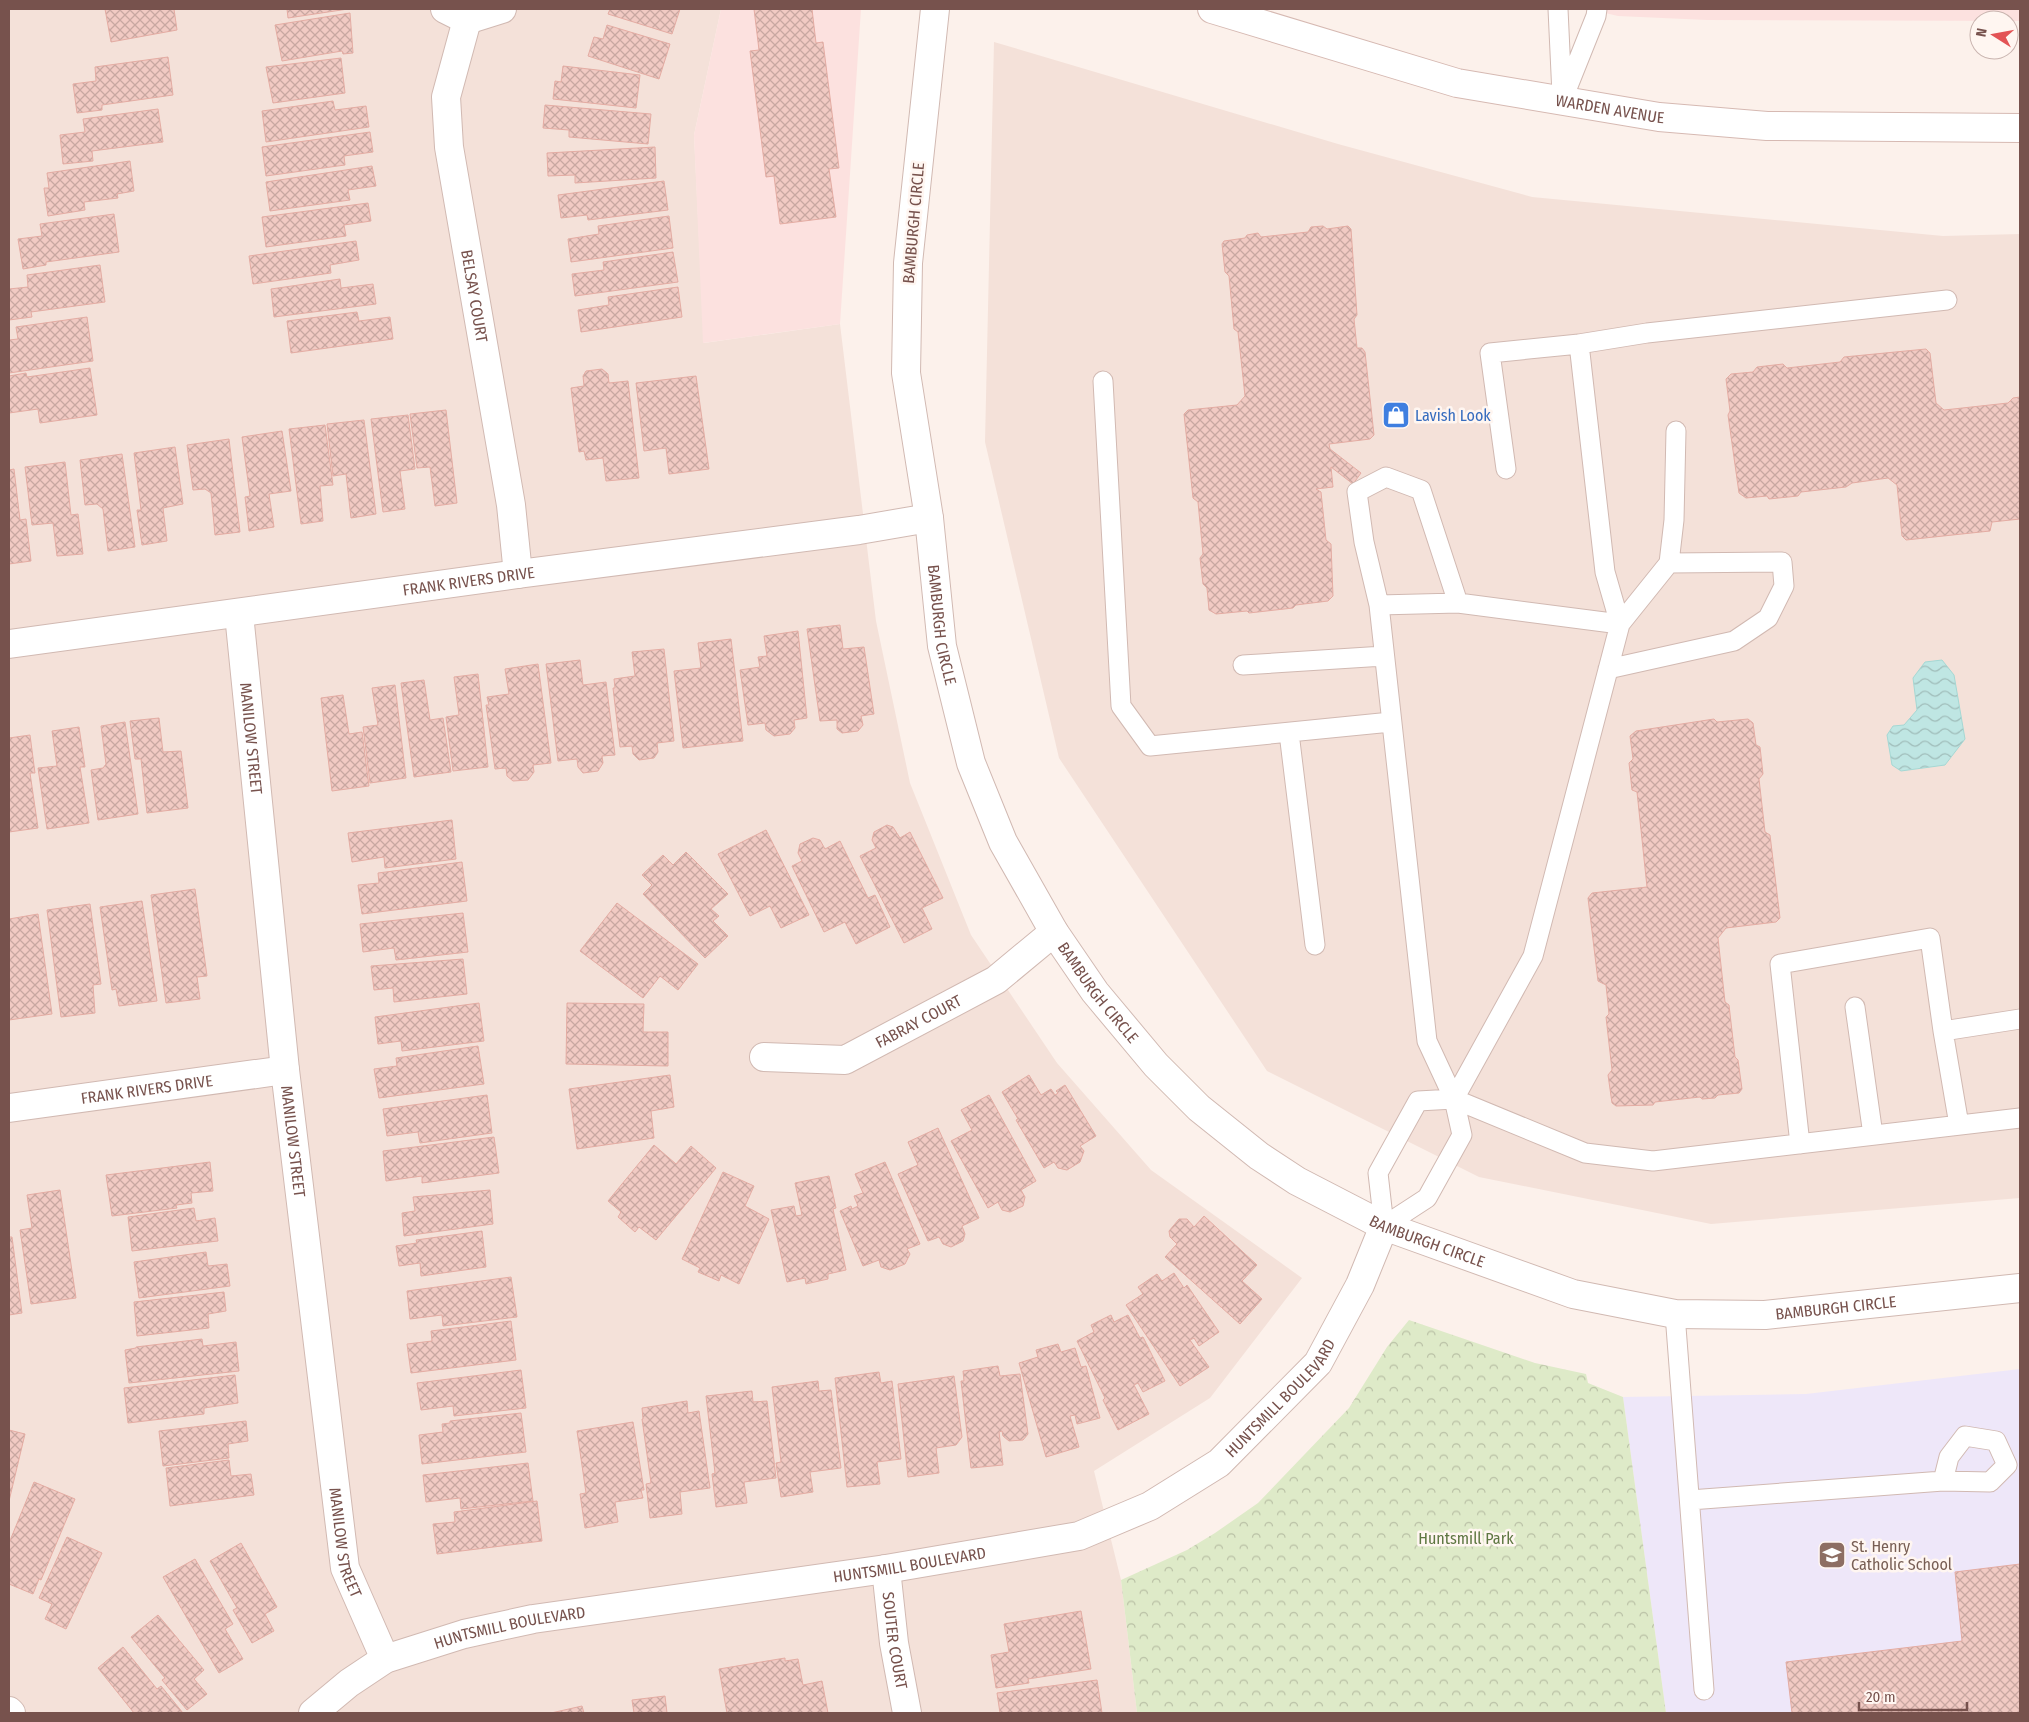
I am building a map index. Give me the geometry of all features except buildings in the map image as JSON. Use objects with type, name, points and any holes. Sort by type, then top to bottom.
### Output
[{"type":"street","name":"BELSAY COURT","points":[[502,9],[456,15],[446,97],[449,147],[511,505],[518,574]]},
{"type":"street","name":"BAMBURGH CIRCLE","points":[[935,9],[908,263],[906,373],[928,518],[942,646],[972,763],[1003,842],[1054,932],[1095,992],[1156,1065],[1199,1108],[1259,1156],[1297,1181],[1384,1226],[1573,1294],[1675,1314],[1765,1315],[2020,1288]]},
{"type":"street","name":"WARDEN AVENUE","points":[[1212,9],[1457,84],[1659,117],[1767,126],[2020,128]]},
{"type":"street","name":"FRANK RIVERS DRIVE","points":[[9,644],[518,574],[859,530],[928,518]]},
{"type":"street","name":"MANILOW STREET","points":[[238,614],[284,1070],[345,1568],[385,1658]]},
{"type":"street","name":"FABRAY COURT","points":[[764,1056],[845,1060],[996,980],[1054,932]]},
{"type":"street","name":"FRANK RIVERS DRIVE","points":[[9,1108],[284,1070]]},
{"type":"street","name":"HUNTSMILL BOULEVARD","points":[[313,1713],[349,1682],[385,1658],[464,1634],[533,1619],[886,1569],[1079,1536],[1150,1506],[1219,1463],[1318,1363],[1360,1285],[1384,1226]]},
{"type":"street","name":"SOUTER COURT","points":[[886,1569],[894,1643],[907,1713]]},
{"type":"lane","points":[[1558,9],[1562,101]]},
{"type":"lane","points":[[1562,101],[1596,16],[1597,9]]},
{"type":"lane","points":[[1506,469],[1490,353],[1947,300]]},
{"type":"lane","points":[[1579,344],[1605,572],[1620,624]]},
{"type":"lane","points":[[1103,381],[1121,706],[1150,746],[1392,722]]},
{"type":"lane","points":[[1454,1099],[1533,956],[1620,624],[1669,563],[1674,520],[1676,431]]},
{"type":"lane","points":[[1458,603],[1421,490],[1386,477],[1357,492],[1364,542],[1379,605],[1427,1041],[1454,1099],[1462,1135],[1427,1198],[1384,1226],[1378,1173],[1418,1101],[1454,1099],[1585,1153],[1654,1161],[2020,1118]]},
{"type":"lane","points":[[1608,670],[1734,641],[1768,618],[1784,586],[1782,562],[1669,563]]},
{"type":"lane","points":[[1379,605],[1458,603],[1620,624]]},
{"type":"lane","points":[[1243,665],[1384,656]]},
{"type":"lane","points":[[1289,733],[1315,945]]},
{"type":"lane","points":[[1800,1144],[1780,964],[1930,938],[1960,1125]]},
{"type":"lane","points":[[1855,1007],[1872,1135]]},
{"type":"lane","points":[[1944,1031],[2020,1019]]},
{"type":"lane","points":[[1675,1314],[1704,1690]]},
{"type":"lane","points":[[1690,1500],[1943,1481]]},
{"type":"shaded area","points":[[9,9],[721,9],[694,135],[704,343],[840,324],[876,621],[910,783],[971,935],[1057,1063],[1151,1170],[1302,1278],[1210,1398],[1094,1471],[1121,1580],[1137,1713],[9,1713]]},
{"type":"shaded area","points":[[721,9],[861,9],[840,324],[703,343],[694,135]]},
{"type":"shaded area","points":[[1588,9],[2020,9],[2020,21],[2019,10],[1969,10],[1969,21],[1707,20],[1618,16]]},
{"type":"shaded area","points":[[994,42],[1338,144],[1532,197],[1943,236],[2020,234],[2020,1198],[1711,1224],[1479,1177],[1267,1071],[1059,758],[985,442]]},
{"type":"shaded area","name":"St. Henry Catholic School","points":[[2020,1369],[2020,1713],[1666,1713],[1623,1397],[1806,1394]]},
{"type":"green space","name":"Huntsmill Park","points":[[1409,1320],[1535,1363],[1586,1374],[1588,1383],[1623,1397],[1666,1713],[1137,1713],[1121,1580],[1187,1550],[1258,1503],[1349,1408],[1387,1347]]},
{"type":"water","points":[[1942,660],[1954,675],[1965,739],[1945,765],[1901,771],[1892,765],[1887,735],[1893,726],[1904,725],[1917,710],[1913,678],[1925,662]]},
{"type":"place","name":"Lavish Look","points":[[1396,415]]},
{"type":"place","name":"St. Henry Catholic School","points":[[1832,1555]]}]
